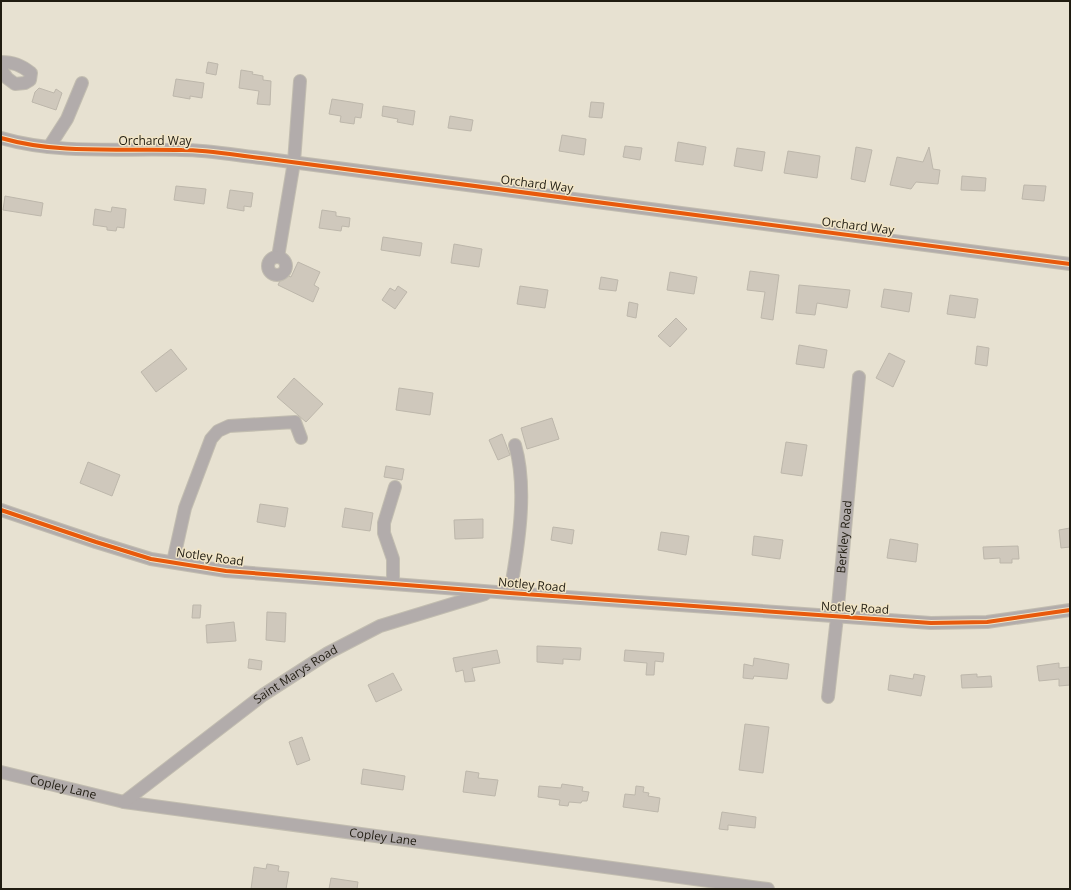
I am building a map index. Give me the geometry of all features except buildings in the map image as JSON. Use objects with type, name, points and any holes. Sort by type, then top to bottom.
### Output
[{"type":"street","points":[[1,62],[13,62],[22,66],[31,73],[30,80],[25,83],[14,84],[7,78],[1,69]]},
{"type":"street","points":[[278,257],[294,162],[300,81]]},
{"type":"street","points":[[49,147],[68,118],[82,83]]},
{"type":"street","name":"Orchard Way","points":[[1,138],[20,144],[87,151],[184,150],[294,162],[1070,264]]},
{"type":"street","name":"Berkley Road","points":[[828,697],[837,617],[859,377]]},
{"type":"street","points":[[173,562],[184,508],[211,438],[218,431],[229,426],[295,422],[301,438]]},
{"type":"street","points":[[510,593],[520,528],[519,457],[515,445]]},
{"type":"street","points":[[393,584],[393,559],[384,533],[384,523],[395,487]]},
{"type":"street","name":"Notley Road","points":[[1,510],[151,559],[226,571],[837,617],[932,622],[987,622],[1070,610]]},
{"type":"street","name":"Saint Marys Road","points":[[124,802],[263,695],[328,653],[380,626],[491,592]]},
{"type":"street","name":"Copley Lane","points":[[1,772],[124,802],[768,889]]},
{"type":"cycle path","points":[[1,138],[46,147],[68,149],[192,150],[222,153],[1070,264]]},
{"type":"cycle path","points":[[1,510],[151,559],[226,571],[931,623],[987,622],[1070,610]]}]
